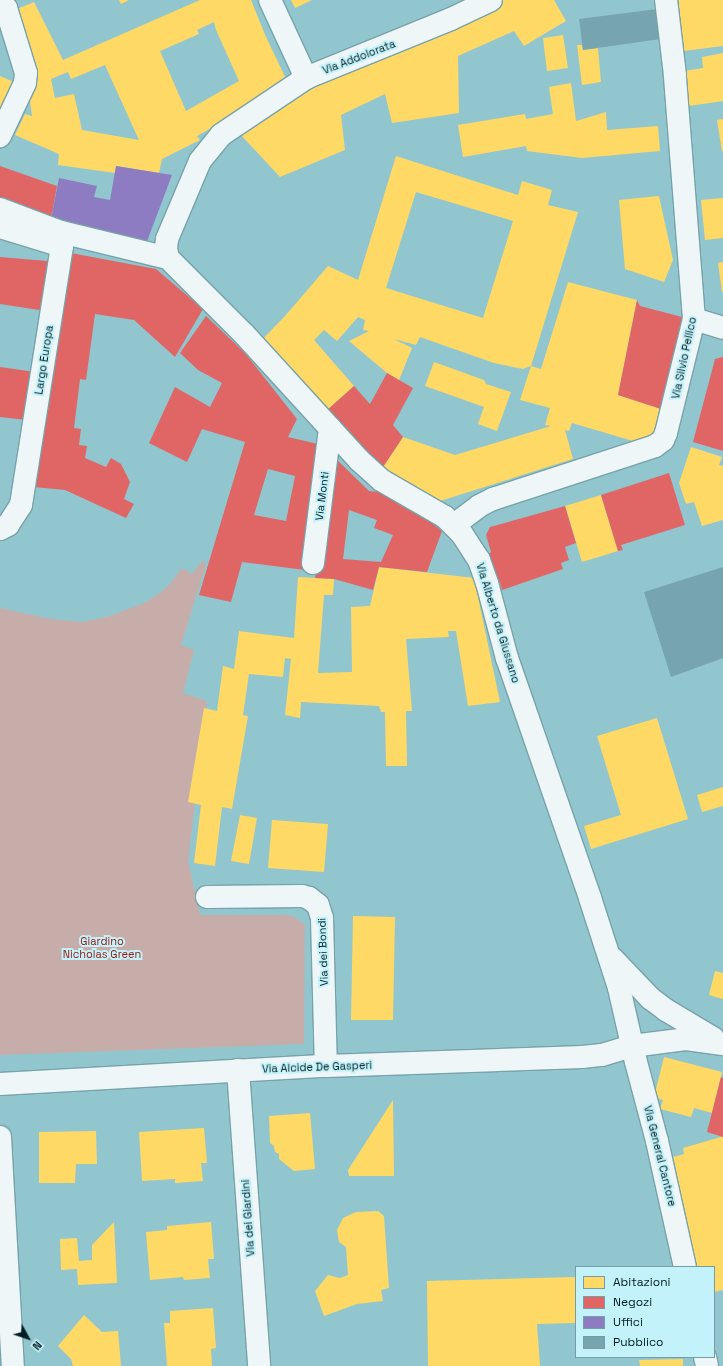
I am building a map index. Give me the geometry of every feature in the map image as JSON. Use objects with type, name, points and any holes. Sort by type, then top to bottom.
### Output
[{"type":"street","points":[[270,0],[306,78]]},
{"type":"street","name":"Via Addolorata","points":[[168,258],[167,239],[200,161],[221,135],[306,78],[451,19],[490,0]]},
{"type":"street","name":"Via Silvio Pellico","points":[[454,525],[478,506],[493,499],[655,446],[666,434],[694,319],[675,75],[666,0]]},
{"type":"street","points":[[0,136],[25,83],[26,73],[8,4]]},
{"type":"street","points":[[0,209],[61,232],[168,258]]},
{"type":"street","name":"Largo Europa","points":[[0,227],[62,246],[21,505],[8,525],[0,529]]},
{"type":"street","name":"Via Alberto da Giussano","points":[[168,258],[244,334],[359,460],[381,480],[445,517],[469,542],[483,572],[507,658],[623,1002],[632,1046],[686,1039],[723,1044]]},
{"type":"street","points":[[694,319],[723,328]]},
{"type":"street","name":"Via Monti","points":[[313,563],[330,428]]},
{"type":"street","name":"Via dei Bondi","points":[[207,897],[302,896],[309,898],[318,905],[322,918],[326,1066]]},
{"type":"street","name":"Via Alberto da Giussano","points":[[607,953],[629,978],[666,1010],[692,1027],[723,1044]]},
{"type":"street","name":"Via Alcide De Gasperi","points":[[0,1084],[238,1070],[602,1056],[632,1046]]},
{"type":"street","name":"Via General Cantore","points":[[632,1046],[657,1141],[685,1266]]},
{"type":"street","name":"Via dei Giardini","points":[[238,1070],[258,1366]]},
{"type":"street","points":[[0,1137],[13,1366]]},
{"type":"green space","name":"Giardino Nicholas Green","points":[[202,561],[206,564],[181,645],[194,650],[183,693],[207,701],[188,861],[200,915],[287,915],[295,917],[305,925],[304,1044],[0,1055],[0,608],[51,619],[82,622],[107,617],[144,603],[169,585],[182,568],[192,574]]},
{"type":"building: Abitazioni","points":[[119,0],[129,0],[121,4]]},
{"type":"building: Abitazioni","points":[[200,0],[251,0],[266,37],[289,85],[197,136],[200,140],[162,159],[159,173],[116,166],[115,173],[58,165],[59,154],[15,135],[25,114],[32,116],[17,9],[34,2],[63,60]],"holes":[[[214,22],[216,30],[239,81],[186,111],[160,51],[199,34],[197,30]],[[105,65],[114,85],[139,140],[82,130],[74,94],[55,98],[51,79],[68,72],[71,79]]]},
{"type":"building: Abitazioni","points":[[291,0],[312,0],[295,8]]},
{"type":"building: Abitazioni","points":[[503,0],[554,0],[566,21],[524,46],[514,31],[458,56],[459,113],[392,123],[385,94],[341,115],[345,150],[280,177],[239,133],[307,87],[432,38]]},
{"type":"building: Abitazioni","points":[[678,0],[723,0],[723,46],[684,51]]},
{"type":"building: Abitazioni","points":[[563,35],[568,68],[547,71],[543,38]]},
{"type":"building: Abitazioni","points":[[577,45],[582,45],[583,50],[598,48],[601,82],[582,85]]},
{"type":"building: Abitazioni","points":[[723,53],[723,101],[689,106],[684,71],[703,68],[702,57]]},
{"type":"building: Abitazioni","points":[[0,76],[16,83],[0,120]]},
{"type":"building: Abitazioni","points":[[571,83],[576,121],[606,112],[607,130],[658,126],[660,151],[582,158],[527,151],[526,146],[463,157],[458,125],[525,114],[526,119],[553,114],[549,87]]},
{"type":"building: Abitazioni","points":[[723,119],[723,151],[722,151],[717,120]]},
{"type":"building: Abitazioni","points":[[396,156],[518,195],[522,181],[552,190],[548,205],[578,212],[531,366],[523,369],[494,363],[420,337],[416,345],[394,339],[412,348],[399,380],[387,373],[349,341],[369,331],[363,330],[365,320],[358,317],[337,341],[324,330],[314,340],[354,386],[325,412],[257,345],[285,316],[328,266],[358,280]],"holes":[[[416,192],[513,221],[483,318],[386,288]]]},
{"type":"building: Abitazioni","points":[[659,196],[673,260],[664,282],[625,269],[619,200]]},
{"type":"building: Abitazioni","points":[[723,198],[723,238],[705,240],[701,200]]},
{"type":"building: Abitazioni","points":[[723,262],[723,292],[722,292],[718,263]]},
{"type":"building: Abitazioni","points":[[568,282],[637,300],[618,395],[661,409],[650,446],[572,423],[569,431],[565,430],[573,459],[440,501],[379,473],[403,437],[455,455],[551,426],[545,425],[550,408],[520,400],[531,366],[541,369]]},
{"type":"building: Abitazioni","points":[[434,362],[484,380],[486,384],[511,392],[497,431],[478,424],[484,407],[425,386]]},
{"type":"building: Abitazioni","points":[[691,447],[722,457],[719,465],[723,466],[723,520],[702,526],[694,502],[686,504],[679,483]]},
{"type":"building: Abitazioni","points":[[601,495],[618,551],[582,562],[565,506]]},
{"type":"building: Abitazioni","points":[[379,567],[474,578],[500,702],[468,706],[456,631],[448,631],[449,637],[406,639],[412,711],[406,711],[407,766],[386,766],[385,712],[381,712],[379,706],[301,702],[300,718],[285,715],[291,659],[285,658],[283,677],[249,674],[243,715],[248,716],[232,809],[222,807],[215,866],[194,863],[201,805],[188,802],[204,708],[217,711],[223,666],[234,669],[239,631],[294,638],[298,577],[334,579],[333,595],[324,595],[318,673],[352,672],[351,607],[370,606]]},
{"type":"building: Abitazioni","points":[[657,718],[688,819],[591,849],[584,826],[621,815],[597,736]]},
{"type":"building: Abitazioni","points":[[723,787],[723,806],[702,812],[697,795]]},
{"type":"building: Abitazioni","points":[[240,815],[257,818],[249,864],[231,861]]},
{"type":"building: Abitazioni","points":[[272,820],[328,824],[324,872],[268,868]]},
{"type":"building: Abitazioni","points":[[353,916],[395,917],[393,1020],[351,1020]]},
{"type":"building: Abitazioni","points":[[715,971],[723,973],[723,999],[709,995]]},
{"type":"building: Abitazioni","points":[[664,1057],[722,1072],[712,1113],[694,1108],[691,1117],[660,1109],[663,1100],[654,1097]]},
{"type":"building: Abitazioni","points":[[393,1100],[394,1176],[349,1176],[348,1170]]},
{"type":"building: Abitazioni","points":[[310,1113],[315,1169],[294,1171],[279,1159],[279,1154],[275,1152],[274,1146],[270,1143],[269,1116]]},
{"type":"building: Abitazioni","points":[[204,1128],[207,1163],[201,1163],[203,1181],[175,1183],[175,1179],[142,1181],[139,1132]]},
{"type":"building: Abitazioni","points":[[96,1131],[97,1164],[76,1164],[75,1183],[39,1183],[39,1132]]},
{"type":"building: Abitazioni","points":[[723,1137],[723,1290],[715,1292],[715,1266],[697,1266],[673,1157],[684,1154],[683,1148]]},
{"type":"building: Abitazioni","points":[[378,1211],[384,1216],[389,1288],[381,1290],[383,1301],[357,1304],[324,1316],[315,1291],[328,1275],[340,1278],[348,1275],[346,1247],[339,1242],[337,1230],[343,1218],[356,1212]]},
{"type":"building: Abitazioni","points":[[114,1222],[117,1283],[78,1285],[77,1269],[61,1270],[60,1239],[77,1238],[79,1261],[92,1260],[92,1245]]},
{"type":"building: Abitazioni","points":[[211,1222],[214,1259],[208,1259],[210,1278],[184,1280],[183,1277],[150,1280],[146,1232],[167,1230],[167,1226]]},
{"type":"building: Abitazioni","points":[[575,1277],[575,1323],[537,1324],[540,1366],[428,1366],[427,1281]]},
{"type":"building: Abitazioni","points":[[213,1308],[216,1348],[211,1349],[212,1366],[167,1366],[164,1323],[170,1323],[170,1311]]},
{"type":"building: Abitazioni","points":[[84,1315],[102,1332],[118,1331],[121,1366],[73,1366],[71,1359],[58,1346]]},
{"type":"building: Abitazioni","points":[[683,1359],[683,1366],[640,1366],[639,1360]]},
{"type":"building: Negozi","points":[[0,166],[57,186],[51,219],[0,202]]},
{"type":"building: Negozi","points":[[71,253],[156,269],[203,309],[175,357],[134,320],[95,314],[86,380],[80,379],[74,428],[81,429],[79,445],[87,446],[85,458],[106,467],[111,458],[121,464],[130,482],[124,499],[134,504],[126,518],[65,490],[24,486],[35,421],[0,417],[0,367],[42,373],[52,312],[0,304],[0,257],[59,262]]},
{"type":"building: Negozi","points":[[637,300],[640,306],[686,318],[661,409],[618,395]]},
{"type":"building: Negozi","points":[[206,316],[245,353],[297,419],[288,437],[322,445],[305,570],[242,562],[231,602],[199,595],[245,442],[202,429],[187,462],[149,443],[175,387],[210,407],[222,383],[198,370],[180,353]],"holes":[[[268,469],[295,476],[286,521],[254,515]]]},
{"type":"building: Negozi","points":[[723,357],[723,451],[693,442],[715,359]]},
{"type":"building: Negozi","points":[[387,373],[413,388],[393,425],[403,437],[379,473],[325,412],[354,386],[370,404]]},
{"type":"building: Negozi","points":[[332,455],[369,491],[380,492],[419,513],[442,531],[427,572],[379,567],[373,590],[334,579],[315,578]],"holes":[[[349,510],[377,520],[374,528],[393,535],[381,562],[343,559]]]},
{"type":"building: Negozi","points":[[669,473],[685,525],[621,545],[623,550],[618,551],[601,495]]},
{"type":"building: Negozi","points":[[565,506],[576,543],[565,547],[569,560],[561,563],[563,569],[502,590],[500,582],[496,583],[487,556],[491,552],[486,535],[490,527]]},
{"type":"building: Negozi","points":[[721,1077],[723,1078],[723,1137],[707,1132]]},
{"type":"building: Uffici","points":[[116,166],[172,175],[146,244],[51,219],[59,178],[97,186],[94,197],[110,200]]},
{"type":"building: Pubblico","points":[[657,9],[661,39],[583,50],[579,19]]},
{"type":"building: Pubblico","points":[[723,567],[723,658],[671,677],[644,592]]}]
